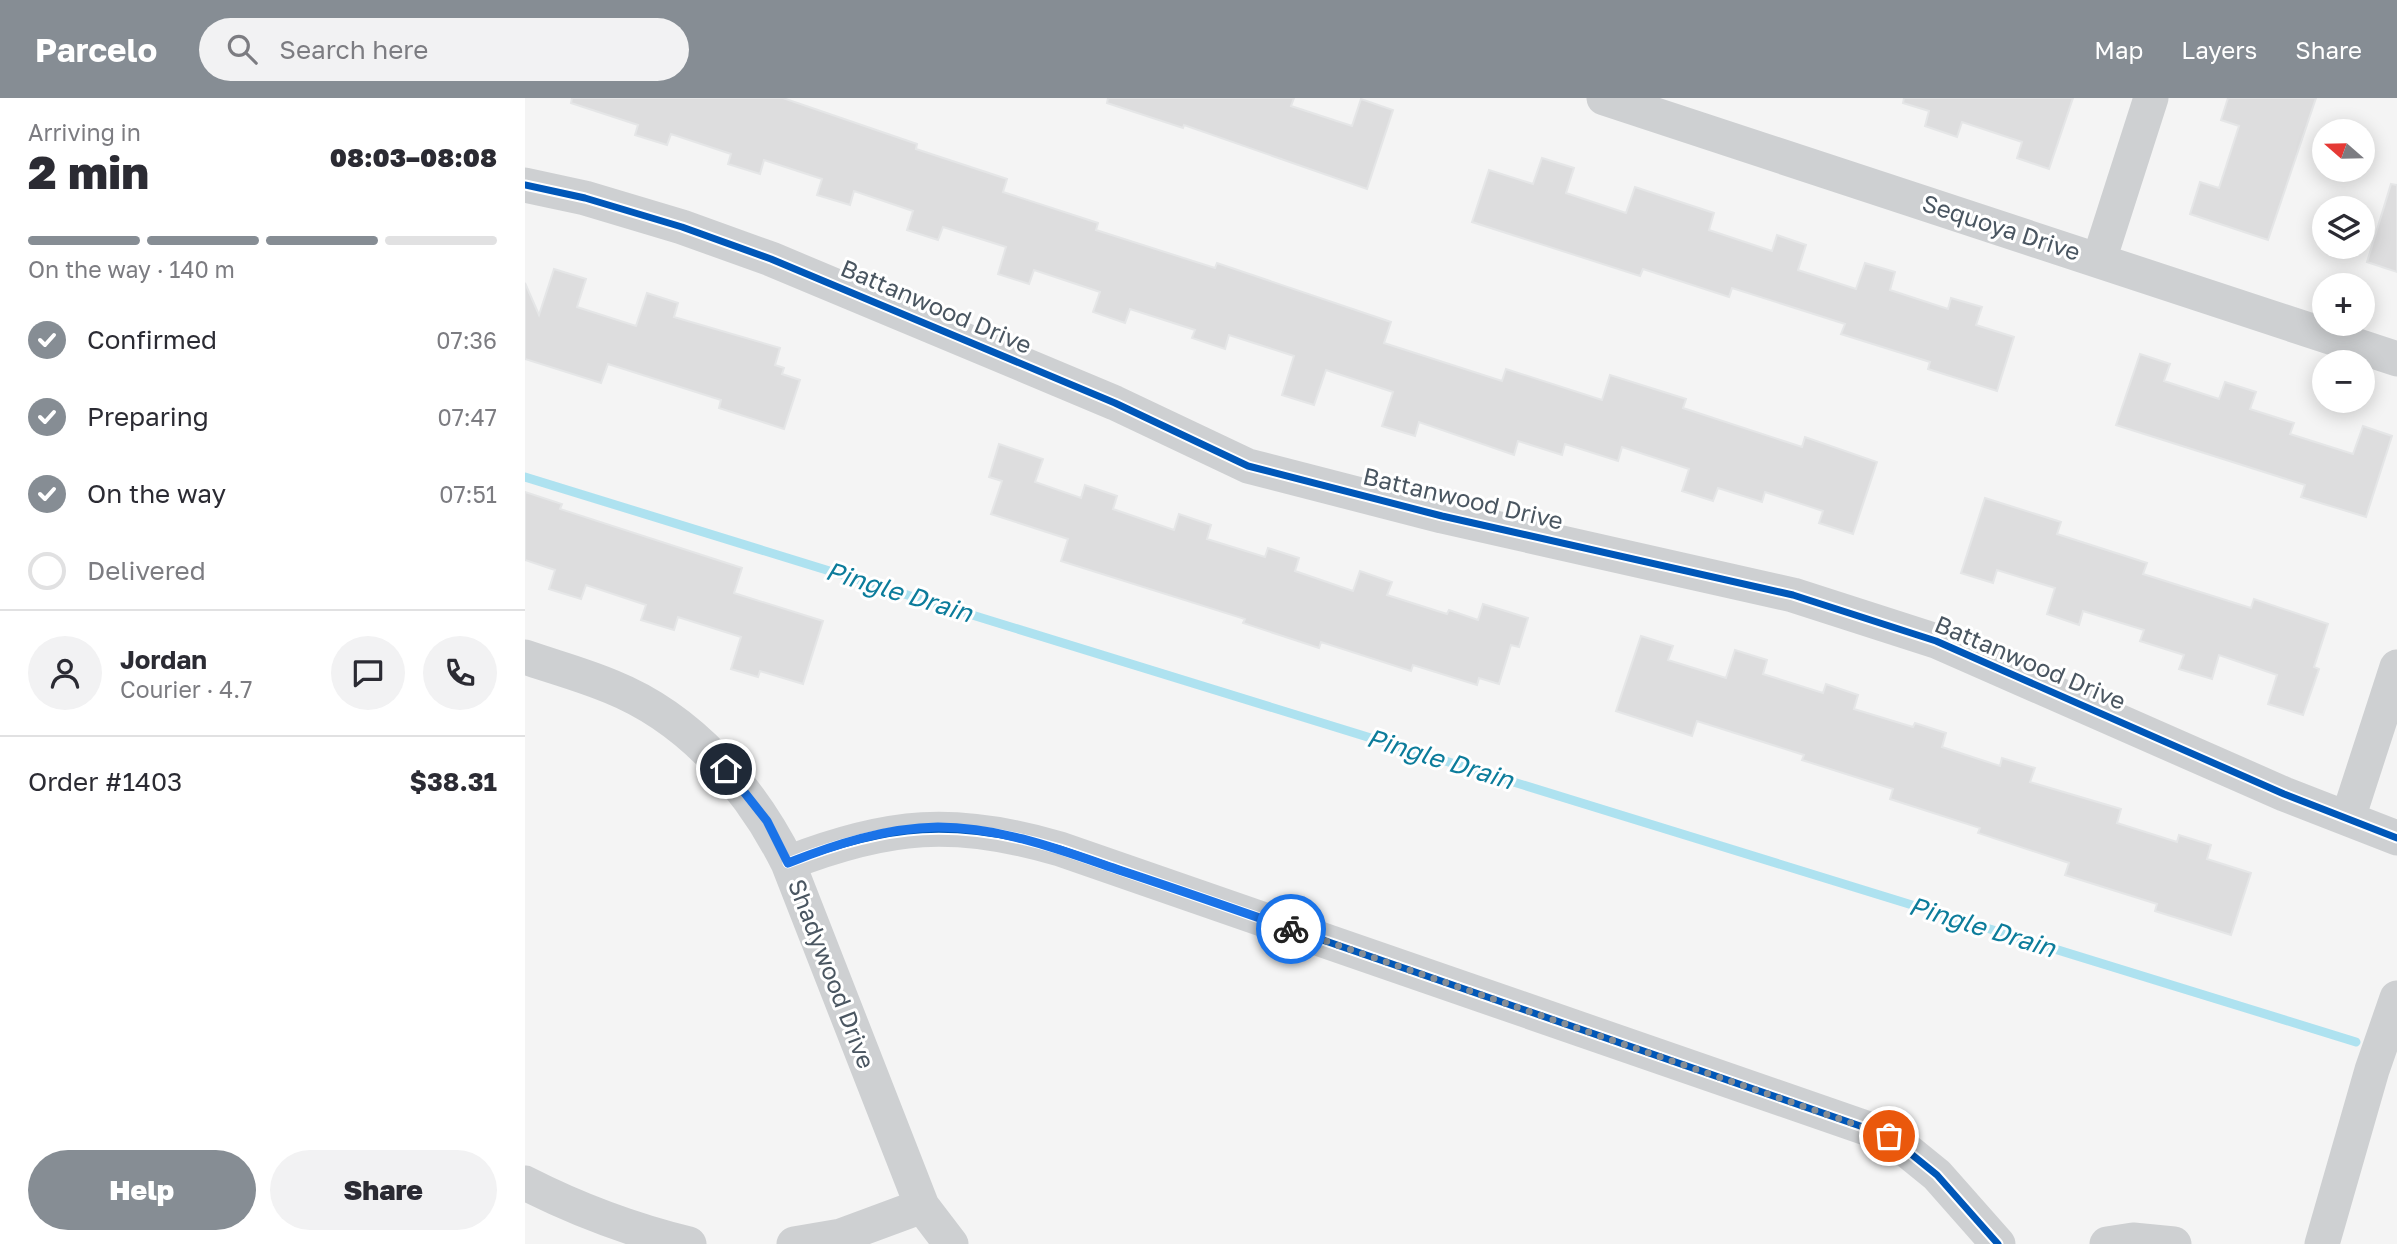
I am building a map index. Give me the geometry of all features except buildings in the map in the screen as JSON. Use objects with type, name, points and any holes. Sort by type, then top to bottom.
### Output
[{"type":"street","name":"Sequoya Drive","points":[[1604,98],[2397,359]]},
{"type":"street","points":[[2099,260],[2151,98]]},
{"type":"street","name":"Battanwood Drive","points":[[525,185],[585,198],[682,227],[771,259],[1115,403],[1248,466],[1443,516],[1793,595],[1936,641],[2284,794],[2397,838]]},
{"type":"street","name":"Shadywood Drive","points":[[525,657],[614,688],[657,712],[711,755],[740,784],[767,821],[788,863],[922,1206],[951,1244]]},
{"type":"street","points":[[2348,818],[2397,667]]},
{"type":"street","points":[[788,863],[839,843],[873,835],[940,827],[1002,834],[1059,849],[1889,1136],[1937,1175],[1998,1244]]},
{"type":"street","points":[[2322,1244],[2372,1070],[2397,998]]},
{"type":"street","points":[[525,1183],[569,1205],[637,1231],[689,1244]]},
{"type":"street","points":[[794,1244],[841,1236],[922,1206]]},
{"type":"street","points":[[2107,1244],[2133,1240],[2174,1244]]},
{"type":"waterway","name":"Pingle Drain","points":[[525,477],[2356,1042]]},
{"type":"cycle path","points":[[525,185],[585,198],[682,227],[771,259],[1115,403],[1248,466],[1442,516],[1793,595],[1936,641],[2284,794],[2397,838]]},
{"type":"cycle path","points":[[788,863],[858,840],[922,830],[987,833],[1060,849],[1889,1136],[1937,1175],[1998,1244]]},
{"type":"way so far","points":[[1291,929],[1889,1136]]},
{"type":"route","points":[[726,769],[767,821],[788,863],[839,843],[915,829],[940,827],[1002,834],[1059,849],[1291,929]]}]
